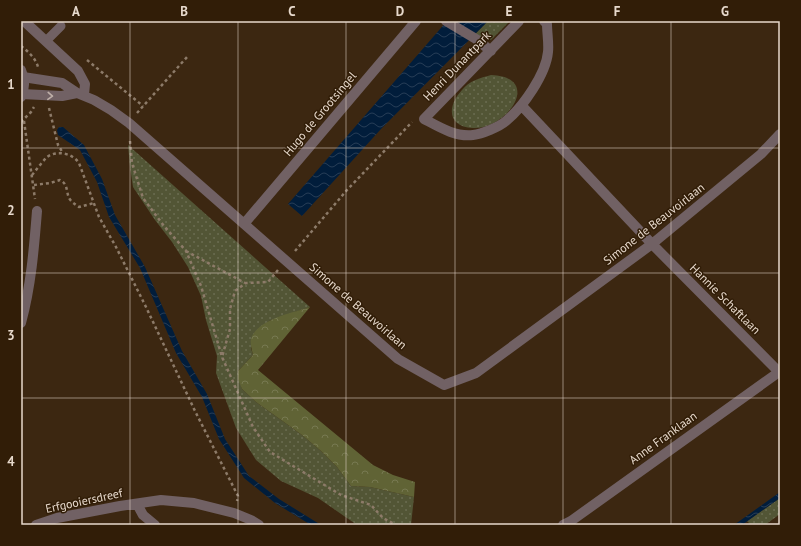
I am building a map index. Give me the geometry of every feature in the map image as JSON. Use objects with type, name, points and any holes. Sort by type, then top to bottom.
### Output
[{"type":"street","points":[[22,74],[24,86],[22,96],[62,96],[80,94],[85,84],[78,71],[24,21]]},
{"type":"street","name":"Hugo de Grootsingel","points":[[244,224],[416,21]]},
{"type":"street","points":[[446,21],[476,39],[490,51]]},
{"type":"street","name":"Henri Dunantpark","points":[[519,21],[424,119],[449,132],[472,135],[492,129],[505,122],[522,106],[541,76],[548,52],[547,24],[544,21]]},
{"type":"street","name":"Simone de Beauvoirlaan","points":[[22,74],[62,83],[111,110],[129,123],[398,359],[444,385],[476,373],[652,244],[761,154],[780,134]]},
{"type":"street","points":[[522,106],[652,244]]},
{"type":"street","points":[[21,323],[27,300],[34,252],[37,212]]},
{"type":"street","name":"Hannie Schaftlaan","points":[[652,244],[779,372]]},
{"type":"street","name":"Anne Franklaan","points":[[562,525],[577,516],[779,372]]},
{"type":"street","name":"Erfgooiersdreef","points":[[36,525],[57,518],[161,500],[194,503],[234,513],[259,525]]},
{"type":"street","points":[[137,504],[143,515],[155,525]]},
{"type":"lane","points":[[46,42],[61,26]]},
{"type":"path","points":[[82,56],[144,106]]},
{"type":"path","points":[[187,57],[129,123],[132,163],[144,198],[164,226],[186,251],[201,286],[222,357],[253,427],[270,452],[341,495],[371,505],[383,518],[396,525]]},
{"type":"path","points":[[48,106],[58,145],[63,153]]},
{"type":"path","points":[[31,112],[22,121],[34,184],[37,212]]},
{"type":"path","points":[[186,251],[246,283],[268,282],[347,190],[386,148],[413,121],[424,119]]},
{"type":"path","points":[[32,175],[47,157],[56,154],[63,153],[76,158],[79,162],[99,217],[146,307],[195,411],[238,496],[234,513]]},
{"type":"path","points":[[34,184],[50,183],[60,180],[63,181],[68,196],[72,202],[79,207],[94,203]]},
{"type":"path","points":[[222,357],[230,329],[230,309],[233,297],[235,291],[246,283]]},
{"type":"green space","points":[[488,21],[510,21],[491,40],[475,34]]},
{"type":"green space","points":[[491,75],[507,78],[515,84],[517,93],[515,103],[508,112],[498,120],[486,126],[473,128],[464,127],[458,124],[452,115],[452,109],[457,96],[471,82]]},
{"type":"green space","points":[[128,145],[310,307],[269,321],[251,348],[253,355],[238,371],[242,389],[256,402],[302,435],[321,451],[337,467],[351,486],[370,487],[414,497],[411,525],[357,525],[318,498],[281,481],[256,460],[236,428],[216,373],[217,356],[206,320],[201,296],[188,267],[133,187]]},
{"type":"green space","points":[[310,307],[258,370],[373,465],[393,475],[415,482],[414,497],[370,487],[351,486],[337,467],[321,451],[302,435],[256,402],[242,389],[238,379],[238,371],[253,355],[251,339],[255,332],[260,326],[276,318]]},
{"type":"green space","points":[[780,498],[780,514],[765,525],[751,525],[747,521]]},
{"type":"water","points":[[447,21],[488,21],[381,129],[302,216],[288,204]]},
{"type":"water","points":[[59,127],[63,127],[84,145],[102,179],[115,215],[145,267],[182,351],[207,394],[225,439],[249,476],[279,499],[321,525],[311,525],[275,503],[244,478],[219,439],[202,397],[176,353],[140,268],[109,217],[97,182],[80,150],[58,135],[57,130]]},
{"type":"water","points":[[780,492],[780,498],[742,525],[734,525]]}]
